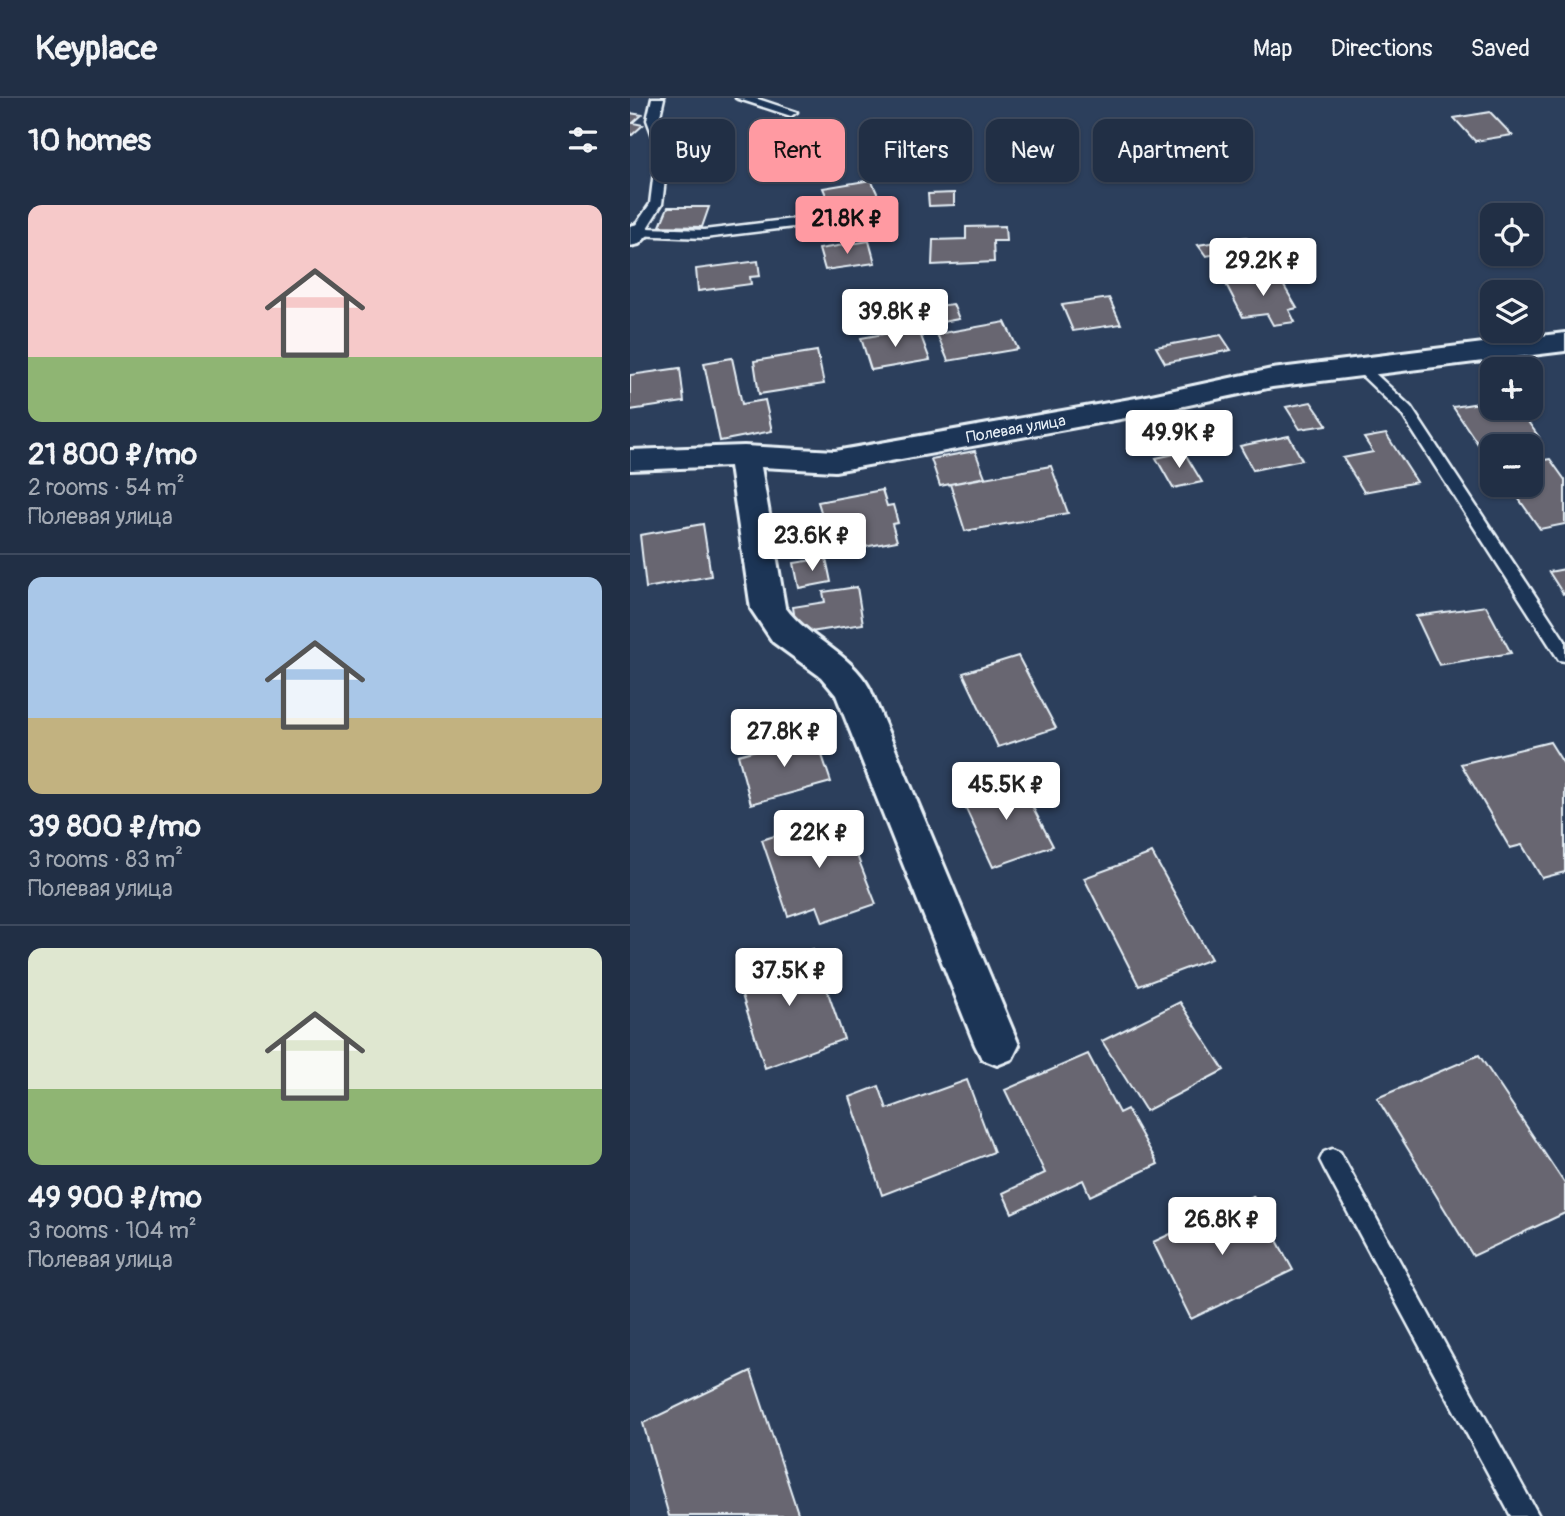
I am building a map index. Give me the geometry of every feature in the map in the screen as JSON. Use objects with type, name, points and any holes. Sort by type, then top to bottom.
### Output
[{"type":"street","name":"Полевая улица","points":[[630,460],[744,456],[835,461],[1142,407],[1272,378],[1565,342]]},
{"type":"street","points":[[744,456],[768,609],[785,633],[834,668],[852,689],[997,1045]]},
{"type":"lane","points":[[742,98],[791,112]]},
{"type":"lane","points":[[634,235],[656,204],[663,147],[653,120],[662,99]]},
{"type":"lane","points":[[634,235],[704,234],[875,213]]},
{"type":"lane","points":[[1361,368],[1406,411],[1565,655]]},
{"type":"lane","points":[[1332,1160],[1526,1516]]},
{"type":"building","points":[[1490,112],[1512,135],[1475,141],[1454,118]]},
{"type":"building","points":[[630,113],[642,115],[633,123],[643,125],[632,135],[630,134]]},
{"type":"building","points":[[872,182],[883,206],[834,215],[823,188]]},
{"type":"building","points":[[954,193],[954,205],[929,206],[928,194]]},
{"type":"building","points":[[668,207],[709,207],[702,227],[660,226]]},
{"type":"building","points":[[1005,226],[1006,241],[993,241],[994,262],[932,265],[933,240],[966,239],[966,227]]},
{"type":"building","points":[[1246,237],[1254,248],[1206,256],[1198,245]]},
{"type":"building","points":[[869,241],[875,263],[825,270],[819,249]]},
{"type":"building","points":[[758,261],[760,276],[750,277],[751,284],[698,291],[696,269]]},
{"type":"building","points":[[1263,271],[1267,277],[1278,276],[1297,308],[1289,310],[1295,322],[1273,325],[1267,314],[1243,317],[1225,282],[1246,280],[1243,274]]},
{"type":"building","points":[[1109,298],[1121,324],[1073,331],[1062,305]]},
{"type":"building","points":[[953,304],[959,319],[936,323],[930,307]]},
{"type":"building","points":[[1005,322],[1018,349],[948,361],[937,334]]},
{"type":"building","points":[[918,328],[930,360],[871,370],[861,338]]},
{"type":"building","points":[[1221,335],[1231,350],[1165,363],[1156,347]]},
{"type":"building","points":[[817,351],[824,384],[759,394],[754,361]]},
{"type":"building","points":[[732,358],[742,404],[765,400],[772,431],[720,441],[704,363]]},
{"type":"building","points":[[680,368],[684,402],[630,410],[630,375]]},
{"type":"building","points":[[1311,402],[1327,425],[1300,429],[1286,407]]},
{"type":"building","points":[[1480,403],[1480,420],[1527,420],[1537,434],[1480,434],[1480,447],[1453,407]]},
{"type":"building","points":[[1386,434],[1417,482],[1364,492],[1343,458],[1373,452],[1364,438]]},
{"type":"building","points":[[1289,436],[1302,460],[1253,470],[1240,446]]},
{"type":"building","points":[[975,451],[985,477],[940,486],[931,459]]},
{"type":"building","points":[[1184,452],[1202,482],[1173,488],[1156,458]]},
{"type":"building","points":[[1550,459],[1565,480],[1565,524],[1540,529],[1517,497],[1543,497],[1543,460]]},
{"type":"building","points":[[1051,466],[1068,513],[965,531],[950,484]]},
{"type":"building","points":[[882,490],[887,506],[893,505],[898,523],[892,524],[897,541],[831,553],[828,541],[818,543],[812,516],[822,515],[818,502]]},
{"type":"building","points":[[703,524],[711,576],[646,588],[640,535]]},
{"type":"building","points":[[826,558],[831,582],[799,588],[794,563]]},
{"type":"building","points":[[1565,569],[1565,593],[1563,594],[1549,572]]},
{"type":"building","points":[[857,587],[863,624],[797,634],[793,607],[825,602],[823,592]]},
{"type":"building","points":[[1486,606],[1511,653],[1439,665],[1416,616]]},
{"type":"building","points":[[1018,656],[1056,728],[998,747],[963,673]]},
{"type":"building","points":[[815,734],[831,782],[751,804],[738,755]]},
{"type":"building","points":[[1550,742],[1565,766],[1565,872],[1542,878],[1522,845],[1510,848],[1461,764]]},
{"type":"building","points":[[1017,777],[1053,846],[993,867],[960,796]]},
{"type":"building","points":[[841,815],[876,904],[823,922],[817,906],[788,916],[762,840]]},
{"type":"building","points":[[1152,853],[1211,959],[1139,986],[1084,878]]},
{"type":"building","points":[[813,949],[844,1039],[765,1068],[736,976]]},
{"type":"building","points":[[1180,1002],[1224,1070],[1146,1111],[1102,1041]]},
{"type":"building","points":[[1088,1054],[1119,1113],[1127,1109],[1158,1164],[1090,1196],[1083,1180],[1012,1213],[1003,1193],[1045,1173],[1005,1090]]},
{"type":"building","points":[[1479,1055],[1565,1184],[1565,1213],[1473,1256],[1377,1098]]},
{"type":"building","points":[[967,1080],[994,1152],[882,1195],[850,1097],[879,1086],[887,1109]]},
{"type":"building","points":[[1253,1196],[1293,1270],[1191,1319],[1153,1242]]},
{"type":"building","points":[[751,1371],[799,1516],[669,1516],[643,1423]]}]
